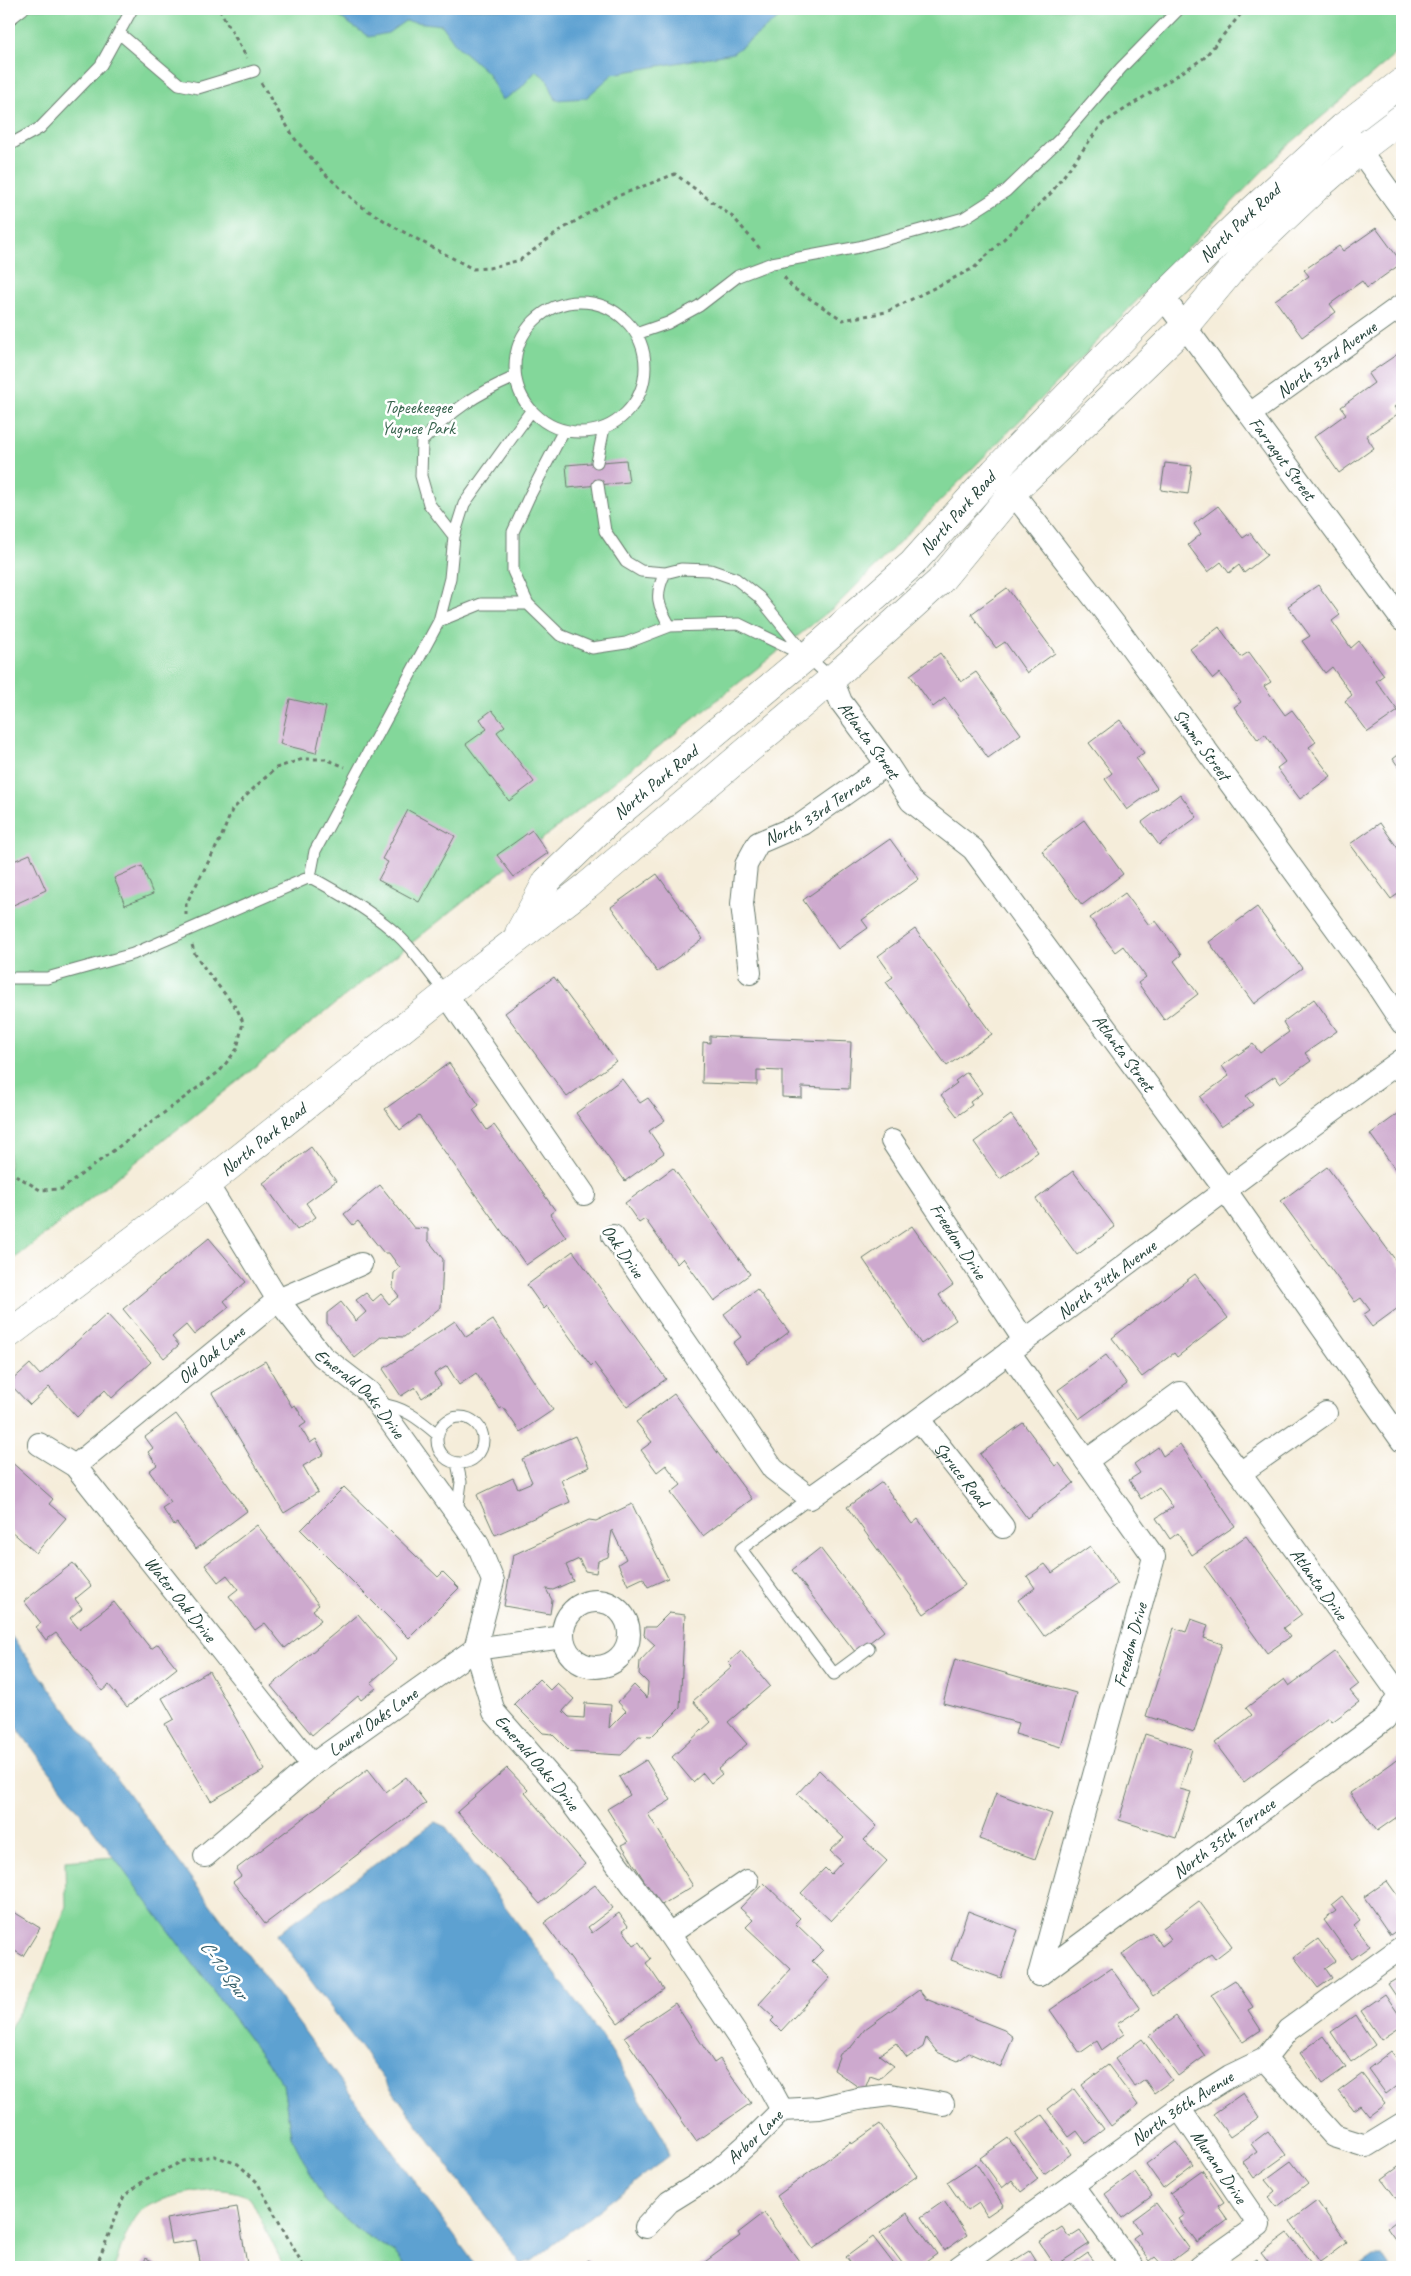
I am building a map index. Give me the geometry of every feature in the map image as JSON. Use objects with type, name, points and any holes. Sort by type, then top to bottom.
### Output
[{"type":"street","name":"North Park Road","points":[[515,941],[547,881],[608,822],[807,656],[916,560],[995,471],[1164,297],[1244,218],[1343,127],[1396,108]]},
{"type":"street","name":"North Park Road","points":[[9,1334],[207,1184],[446,994],[587,886],[832,679],[940,581],[1014,491],[1185,326],[1240,260],[1315,189],[1360,150],[1396,108]]},
{"type":"street","points":[[1343,127],[1402,209]]},
{"type":"street","name":"Farragut Street","points":[[1164,297],[1402,620]]},
{"type":"street","name":"North 33rd Avenue","points":[[1250,414],[1402,305]]},
{"type":"street","name":"Simms Street","points":[[995,471],[1014,491],[1132,647],[1375,982],[1402,1023]]},
{"type":"street","name":"Atlanta Street","points":[[832,679],[841,702],[887,764],[911,801],[972,849],[1226,1191],[1402,1441]]},
{"type":"street","name":"North 33rd Terrace","points":[[750,973],[742,904],[746,865],[758,843],[802,824],[887,764]]},
{"type":"street","points":[[446,994],[584,1194]]},
{"type":"street","name":"North 34th Avenue","points":[[810,1498],[919,1420],[1402,1060]]},
{"type":"street","name":"Freedom Drive","points":[[892,1141],[1086,1461],[1154,1557],[1039,1975]]},
{"type":"street","name":"Emerald Oaks Drive","points":[[207,1184],[278,1300],[322,1356],[369,1392],[477,1542],[493,1580],[475,1649],[494,1712],[562,1790],[669,1934],[759,2068],[782,2110]]},
{"type":"street","name":"Oak Drive","points":[[613,1236],[773,1469],[810,1498]]},
{"type":"street","name":"Old Oak Lane","points":[[75,1466],[278,1300],[361,1264]]},
{"type":"street","name":"Atlanta Drive","points":[[1086,1461],[1180,1393],[1399,1694]]},
{"type":"street","points":[[1240,1473],[1326,1413]]},
{"type":"street","name":"Spruce Road","points":[[919,1420],[1003,1527]]},
{"type":"street","name":"Water Oak Drive","points":[[39,1444],[75,1466],[312,1765]]},
{"type":"street","name":"Laurel Oaks Lane","points":[[205,1856],[312,1765],[475,1649],[563,1636]]},
{"type":"street","name":"North 35th Terrace","points":[[1039,1975],[1385,1719],[1399,1694]]},
{"type":"street","points":[[669,1934],[747,1881]]},
{"type":"street","name":"North 36th Avenue","points":[[962,2266],[1179,2108],[1230,2076],[1265,2059],[1288,2030],[1402,1947]]},
{"type":"street","points":[[1265,2059],[1334,2136],[1366,2146],[1401,2126]]},
{"type":"street","name":"Arbor Lane","points":[[646,2227],[669,2202],[714,2174],[754,2139],[782,2110],[819,2108],[858,2099],[890,2096],[943,2104]]},
{"type":"street","name":"Murano Drive","points":[[1179,2108],[1259,2225],[1200,2267]]},
{"type":"street","points":[[1072,2185],[1133,2267]]},
{"type":"lane","points":[[9,20],[22,9]]},
{"type":"lane","points":[[9,145],[40,128],[102,65],[132,9]]},
{"type":"lane","points":[[636,334],[668,323],[698,306],[738,276],[772,262],[859,247],[964,218],[1006,191],[1059,140],[1121,68],[1179,9]]},
{"type":"lane","points":[[119,33],[179,84],[198,88],[254,71]]},
{"type":"lane","points":[[580,301],[602,305],[622,316],[636,334],[644,355],[645,377],[638,399],[624,416],[604,428],[584,432],[564,430],[546,423],[532,411],[521,395],[515,377],[516,354],[524,333],[538,316],[558,305],[580,301]]},
{"type":"lane","points":[[454,536],[430,504],[421,476],[422,440],[446,416],[486,390],[515,377]]},
{"type":"lane","points":[[310,877],[315,851],[439,621],[450,578],[454,536],[464,504],[532,411]]},
{"type":"lane","points":[[597,462],[604,428]]},
{"type":"lane","points":[[564,430],[529,496],[513,532],[513,571],[528,604],[560,635],[592,648],[626,643],[670,626],[739,624],[807,656]]},
{"type":"lane","points":[[598,485],[605,532],[626,562],[641,571],[710,570],[736,579],[760,597],[807,656],[832,679]]},
{"type":"lane","points":[[665,572],[659,585],[658,606],[670,626]]},
{"type":"lane","points":[[439,621],[481,604],[528,604]]},
{"type":"lane","points":[[9,978],[47,978],[133,954],[310,877]]},
{"type":"lane","points":[[310,877],[346,897],[392,929],[418,957],[446,994]]},
{"type":"lane","points":[[377,1404],[392,1405],[415,1416],[438,1435]]},
{"type":"lane","points":[[460,1417],[468,1418],[480,1428],[483,1442],[481,1449],[471,1460],[457,1463],[450,1461],[440,1450],[438,1435],[446,1422],[460,1417]]},
{"type":"lane","points":[[457,1463],[461,1482],[457,1514]]},
{"type":"lane","points":[[810,1498],[741,1549],[834,1674],[869,1648]]},
{"type":"path","points":[[219,9],[295,139],[324,173],[359,204],[398,230],[473,269],[489,268],[520,260],[561,230],[615,197],[675,174],[734,218],[793,288],[843,320],[886,312],[974,268],[1051,194],[1102,124],[1204,58],[1245,9]]},
{"type":"path","points":[[9,1171],[40,1190],[62,1189],[220,1070],[237,1049],[243,1022],[238,1009],[195,954],[187,930],[186,904],[220,838],[232,810],[276,768],[304,759],[326,759],[357,773]]},
{"type":"path","points":[[96,2267],[124,2196],[146,2179],[183,2161],[214,2156],[238,2164],[257,2182],[304,2267]]},
{"type":"green space","name":"Topeekeegee Yugnee Park","points":[[9,9],[1402,9],[1402,49],[1285,148],[1050,390],[838,604],[9,1263]]},
{"type":"green space","points":[[114,1857],[283,2084],[291,2136],[358,2230],[395,2253],[407,2267],[284,2267],[250,2197],[231,2191],[205,2190],[156,2202],[140,2212],[131,2224],[114,2267],[9,2267],[9,2030],[42,1971],[66,1906],[65,1861]]},
{"type":"water","points":[[328,9],[791,9],[733,53],[613,74],[586,98],[556,100],[547,79],[536,71],[518,91],[502,100],[487,72],[456,45],[442,25],[405,21],[388,33],[369,37]]},
{"type":"water","name":"C-10 Spur","points":[[9,1633],[477,2267],[407,2267],[395,2253],[358,2230],[325,2202],[291,2136],[283,2084],[9,1717]]},
{"type":"water","points":[[435,1822],[446,1827],[601,2035],[664,2138],[669,2156],[532,2261],[521,2264],[277,1935]]},
{"type":"water","points":[[1374,2255],[1383,2255],[1391,2267],[1357,2267]]},
{"type":"building","points":[[1376,228],[1402,263],[1367,288],[1362,281],[1330,304],[1336,312],[1302,337],[1275,300],[1309,276],[1304,270],[1339,246],[1343,251]]},
{"type":"building","points":[[1402,351],[1402,401],[1394,407],[1399,413],[1366,436],[1374,448],[1339,473],[1314,437],[1346,414],[1341,407],[1374,383],[1368,374]]},
{"type":"building","points":[[626,460],[629,482],[568,488],[566,465]]},
{"type":"building","points":[[1165,463],[1192,466],[1188,494],[1161,490]]},
{"type":"building","points":[[1218,506],[1243,538],[1250,533],[1267,555],[1244,573],[1239,565],[1229,573],[1221,562],[1208,572],[1188,545],[1201,534],[1194,524]]},
{"type":"building","points":[[1318,585],[1340,615],[1332,621],[1351,648],[1359,641],[1384,675],[1376,681],[1398,711],[1368,732],[1345,701],[1352,695],[1332,667],[1325,673],[1302,641],[1310,636],[1288,606]]},
{"type":"building","points":[[1007,588],[1055,653],[1027,673],[1005,642],[996,648],[971,614]]},
{"type":"building","points":[[1219,627],[1241,657],[1249,652],[1271,682],[1264,686],[1285,715],[1292,710],[1316,742],[1309,747],[1331,776],[1300,799],[1277,768],[1285,762],[1265,734],[1258,740],[1234,707],[1241,702],[1220,673],[1213,679],[1190,649]]},
{"type":"building","points":[[940,653],[961,682],[976,672],[1021,734],[988,758],[945,698],[933,707],[910,675]]},
{"type":"building","points":[[290,699],[326,707],[316,753],[280,744]]},
{"type":"building","points":[[492,710],[505,726],[497,732],[534,782],[509,801],[466,744],[487,729],[480,719]]},
{"type":"building","points":[[1120,720],[1144,753],[1136,758],[1157,788],[1127,810],[1105,779],[1112,773],[1089,743]]},
{"type":"building","points":[[1402,752],[1402,772],[1393,759]]},
{"type":"building","points":[[1180,794],[1197,817],[1159,845],[1142,822]]},
{"type":"building","points":[[408,810],[455,836],[419,902],[378,880],[388,862],[382,859]]},
{"type":"building","points":[[1084,820],[1123,874],[1082,905],[1042,851]]},
{"type":"building","points":[[1380,823],[1399,850],[1402,848],[1402,891],[1391,899],[1350,844]]},
{"type":"building","points":[[532,830],[548,853],[514,877],[497,855]]},
{"type":"building","points":[[890,839],[919,879],[862,920],[868,928],[838,949],[803,900]]},
{"type":"building","points":[[30,854],[46,890],[9,907],[9,863]]},
{"type":"building","points":[[142,866],[153,894],[125,905],[114,878]]},
{"type":"building","points":[[657,874],[703,939],[657,972],[611,907]]},
{"type":"building","points":[[1125,893],[1149,925],[1156,921],[1181,955],[1174,961],[1198,994],[1164,1020],[1138,983],[1146,977],[1123,946],[1115,952],[1090,918]]},
{"type":"building","points":[[1257,907],[1302,968],[1254,1004],[1209,942]]},
{"type":"building","points":[[915,929],[992,1034],[947,1066],[886,982],[893,977],[878,956]]},
{"type":"building","points":[[554,977],[616,1061],[567,1097],[505,1013]]},
{"type":"building","points":[[1314,999],[1337,1031],[1305,1053],[1311,1061],[1280,1083],[1275,1076],[1246,1096],[1253,1105],[1221,1127],[1200,1097],[1229,1076],[1222,1066],[1253,1044],[1260,1053],[1289,1032],[1283,1022]]},
{"type":"building","points":[[710,1036],[851,1042],[849,1089],[802,1087],[802,1098],[782,1097],[782,1071],[757,1070],[757,1085],[702,1083],[703,1042],[710,1043]]},
{"type":"building","points":[[449,1063],[479,1105],[473,1110],[487,1130],[494,1125],[555,1210],[550,1214],[566,1237],[526,1265],[419,1116],[400,1130],[385,1109]]},
{"type":"building","points":[[967,1072],[982,1093],[970,1102],[972,1105],[957,1116],[941,1095],[957,1083],[955,1081]]},
{"type":"building","points":[[622,1079],[640,1103],[648,1098],[665,1120],[649,1131],[664,1153],[625,1181],[576,1113]]},
{"type":"building","points":[[1402,1111],[1402,1179],[1370,1134]]},
{"type":"building","points":[[1011,1115],[1038,1152],[1000,1179],[974,1142]]},
{"type":"building","points":[[311,1147],[336,1181],[306,1203],[316,1217],[297,1230],[263,1183]]},
{"type":"building","points":[[1327,1167],[1402,1269],[1402,1305],[1372,1327],[1363,1315],[1370,1310],[1361,1298],[1355,1302],[1281,1201]]},
{"type":"building","points":[[673,1168],[750,1274],[714,1301],[683,1258],[677,1264],[645,1219],[639,1223],[625,1203]]},
{"type":"building","points":[[1073,1171],[1115,1227],[1077,1255],[1036,1199]]},
{"type":"building","points":[[380,1185],[414,1228],[428,1229],[428,1240],[443,1259],[441,1307],[404,1337],[382,1336],[355,1358],[327,1323],[327,1313],[341,1302],[356,1321],[366,1312],[356,1300],[366,1293],[373,1301],[381,1294],[389,1304],[399,1296],[393,1288],[394,1273],[400,1268],[389,1253],[384,1253],[358,1221],[353,1225],[344,1214]]},
{"type":"building","points":[[912,1226],[953,1285],[939,1295],[956,1320],[921,1344],[863,1259]]},
{"type":"building","points":[[209,1238],[246,1282],[224,1301],[229,1307],[194,1335],[186,1325],[172,1337],[179,1345],[164,1358],[123,1309]]},
{"type":"building","points":[[573,1251],[666,1379],[627,1407],[594,1363],[591,1366],[547,1306],[544,1309],[527,1285]]},
{"type":"building","points":[[1195,1274],[1228,1318],[1177,1357],[1174,1353],[1142,1377],[1112,1338]]},
{"type":"building","points":[[757,1289],[789,1332],[747,1363],[733,1343],[741,1337],[724,1314]]},
{"type":"building","points":[[107,1314],[151,1362],[112,1398],[105,1390],[77,1417],[49,1387],[30,1405],[9,1383],[30,1364],[40,1375]]},
{"type":"building","points":[[493,1320],[553,1410],[520,1432],[503,1407],[500,1409],[476,1373],[459,1385],[447,1366],[434,1374],[441,1385],[422,1398],[415,1387],[401,1396],[383,1369],[455,1321],[466,1337]]},
{"type":"building","points":[[1106,1355],[1127,1384],[1079,1419],[1058,1390]]},
{"type":"building","points":[[265,1361],[292,1407],[295,1405],[306,1423],[300,1427],[310,1443],[316,1439],[324,1454],[303,1466],[318,1492],[284,1513],[212,1393]]},
{"type":"building","points":[[674,1394],[752,1499],[703,1536],[671,1493],[681,1485],[666,1465],[657,1472],[641,1450],[652,1442],[636,1422]]},
{"type":"building","points":[[176,1414],[247,1511],[196,1549],[177,1523],[174,1525],[162,1508],[171,1502],[149,1471],[157,1465],[148,1452],[153,1448],[145,1437]]},
{"type":"building","points":[[1023,1423],[1055,1466],[1059,1463],[1074,1483],[1027,1518],[980,1454]]},
{"type":"building","points":[[575,1436],[589,1467],[561,1480],[570,1502],[495,1535],[477,1495],[513,1478],[518,1488],[532,1482],[522,1459]]},
{"type":"building","points":[[1180,1444],[1235,1526],[1192,1555],[1178,1533],[1170,1539],[1156,1518],[1173,1507],[1159,1487],[1141,1499],[1129,1480],[1140,1473],[1134,1464],[1158,1447],[1163,1456]]},
{"type":"building","points":[[9,1460],[53,1499],[49,1504],[66,1518],[36,1553],[9,1529]]},
{"type":"building","points":[[882,1482],[912,1524],[918,1519],[965,1585],[924,1614],[847,1507]]},
{"type":"building","points":[[344,1487],[438,1577],[443,1572],[459,1588],[409,1638],[301,1530]]},
{"type":"building","points":[[632,1504],[668,1578],[648,1587],[643,1578],[628,1585],[618,1564],[626,1559],[612,1530],[608,1557],[598,1561],[596,1573],[585,1571],[579,1559],[566,1565],[573,1581],[553,1590],[546,1589],[552,1600],[550,1614],[504,1606],[513,1555],[589,1520],[596,1521]]},
{"type":"building","points":[[257,1525],[319,1605],[313,1610],[321,1620],[285,1648],[265,1623],[255,1630],[229,1596],[238,1589],[227,1575],[218,1582],[205,1565]]},
{"type":"building","points":[[1246,1536],[1302,1614],[1283,1628],[1290,1637],[1267,1653],[1204,1566]]},
{"type":"building","points":[[1090,1546],[1117,1584],[1044,1636],[1018,1600],[1035,1588],[1027,1576],[1045,1564],[1052,1573]]},
{"type":"building","points":[[820,1548],[884,1631],[856,1653],[792,1570]]},
{"type":"building","points":[[73,1563],[91,1586],[75,1599],[82,1608],[70,1618],[79,1629],[114,1602],[151,1649],[158,1644],[177,1668],[127,1707],[109,1685],[102,1691],[56,1633],[46,1640],[36,1627],[41,1623],[24,1601]]},
{"type":"building","points":[[669,1613],[685,1615],[680,1708],[651,1737],[639,1736],[621,1755],[570,1752],[552,1734],[543,1733],[514,1704],[539,1679],[550,1690],[557,1683],[574,1699],[563,1711],[569,1717],[584,1718],[585,1703],[611,1705],[609,1728],[626,1711],[618,1702],[634,1685],[647,1698],[648,1683],[639,1674],[640,1661],[655,1645],[644,1635],[645,1627],[655,1627]]},
{"type":"building","points":[[358,1614],[397,1660],[371,1682],[376,1688],[361,1700],[358,1696],[312,1735],[271,1686]]},
{"type":"building","points":[[1191,1619],[1208,1625],[1204,1638],[1222,1644],[1194,1732],[1146,1716],[1174,1628],[1186,1632]]},
{"type":"building","points":[[741,1651],[770,1686],[728,1722],[747,1744],[718,1769],[722,1774],[711,1783],[703,1773],[693,1782],[672,1757],[711,1722],[693,1701],[732,1667],[728,1663]]},
{"type":"building","points":[[1335,1652],[1359,1684],[1350,1691],[1359,1702],[1332,1722],[1329,1718],[1244,1782],[1215,1743],[1252,1715],[1246,1708],[1284,1679],[1289,1686]]},
{"type":"building","points":[[955,1659],[1076,1693],[1061,1747],[1015,1734],[1018,1723],[943,1703]]},
{"type":"building","points":[[209,1671],[265,1770],[211,1801],[165,1724],[174,1719],[162,1698]]},
{"type":"building","points":[[1145,1734],[1192,1749],[1180,1789],[1191,1792],[1176,1838],[1119,1820]]},
{"type":"building","points":[[1402,1756],[1402,1822],[1397,1817],[1377,1831],[1350,1793]]},
{"type":"building","points":[[646,1760],[671,1800],[648,1814],[693,1886],[660,1906],[622,1845],[628,1842],[607,1809],[630,1795],[619,1777]]},
{"type":"building","points":[[507,1768],[528,1790],[525,1793],[585,1864],[540,1904],[457,1812]]},
{"type":"building","points":[[368,1769],[386,1792],[406,1777],[426,1803],[265,1924],[233,1882],[241,1876],[236,1869]]},
{"type":"building","points":[[819,1770],[877,1826],[864,1840],[887,1861],[831,1921],[801,1893],[825,1868],[831,1874],[842,1862],[830,1851],[844,1838],[797,1794]]},
{"type":"building","points":[[996,1793],[1052,1814],[1035,1859],[979,1839]]},
{"type":"building","points":[[1387,1881],[1402,1902],[1396,1907],[1402,1917],[1402,1927],[1390,1935],[1364,1897]]},
{"type":"building","points":[[764,1883],[800,1918],[795,1923],[823,1950],[812,1961],[830,1978],[781,2031],[771,2021],[774,2018],[759,2004],[791,1969],[746,1927],[753,1920],[740,1908]]},
{"type":"building","points":[[595,1885],[613,1908],[588,1927],[592,1933],[619,1913],[628,1926],[623,1930],[634,1945],[639,1942],[651,1959],[646,1963],[664,1989],[618,2023],[544,1923]]},
{"type":"building","points":[[1342,1896],[1360,1920],[1354,1925],[1370,1946],[1352,1959],[1324,1920],[1336,1911],[1331,1905]]},
{"type":"building","points":[[1199,1901],[1232,1946],[1215,1959],[1211,1954],[1153,1996],[1122,1954],[1152,1932],[1162,1946],[1171,1939],[1163,1928]]},
{"type":"building","points":[[9,1909],[40,1928],[23,1956],[10,1948],[9,1950]]},
{"type":"building","points":[[968,1911],[1018,1930],[1001,1978],[951,1960]]},
{"type":"building","points":[[1318,1939],[1335,1961],[1325,1968],[1332,1978],[1318,1988],[1294,1957]]},
{"type":"building","points":[[1111,1968],[1140,2009],[1117,2024],[1124,2034],[1102,2050],[1097,2041],[1080,2053],[1050,2010]]},
{"type":"building","points":[[1398,1978],[1402,1982],[1402,2005],[1388,1984]]},
{"type":"building","points":[[1235,1980],[1253,2007],[1248,2010],[1261,2030],[1243,2042],[1211,1995]]},
{"type":"building","points":[[919,1990],[926,1999],[1004,2030],[1013,2037],[1001,2067],[969,2053],[958,2061],[937,2052],[926,2038],[923,2047],[907,2058],[896,2043],[879,2055],[894,2066],[879,2079],[870,2076],[864,2091],[834,2070],[840,2054],[852,2046],[865,2029]]},
{"type":"building","points":[[1385,1994],[1402,2019],[1402,2026],[1381,2040],[1361,2011]]},
{"type":"building","points":[[675,2003],[714,2063],[720,2059],[751,2103],[696,2141],[624,2037]]},
{"type":"building","points":[[1355,2015],[1375,2045],[1351,2062],[1331,2032]]},
{"type":"building","points":[[1176,2016],[1205,2056],[1178,2076],[1149,2036]]},
{"type":"building","points":[[1323,2036],[1346,2067],[1322,2084],[1300,2053]]},
{"type":"building","points":[[1142,2039],[1172,2080],[1154,2093],[1145,2080],[1135,2087],[1115,2059]]},
{"type":"building","points":[[1391,2051],[1402,2066],[1402,2088],[1399,2084],[1386,2094],[1368,2069]]},
{"type":"building","points":[[1108,2065],[1138,2105],[1111,2126],[1082,2085]]},
{"type":"building","points":[[1362,2074],[1385,2104],[1369,2116],[1360,2105],[1353,2110],[1339,2091]]},
{"type":"building","points":[[1074,2089],[1104,2129],[1086,2143],[1077,2131],[1069,2137],[1048,2109]]},
{"type":"building","points":[[1243,2093],[1259,2117],[1230,2137],[1213,2114]]},
{"type":"building","points":[[1042,2115],[1071,2154],[1044,2174],[1015,2134]]},
{"type":"building","points":[[880,2124],[917,2176],[813,2249],[777,2196],[851,2142],[852,2144]]},
{"type":"building","points":[[1268,2131],[1286,2155],[1254,2178],[1243,2162],[1257,2152],[1251,2144]]},
{"type":"building","points":[[1008,2138],[1038,2179],[1021,2192],[1012,2180],[1002,2188],[980,2158]]},
{"type":"building","points":[[1176,2142],[1193,2165],[1163,2188],[1146,2164]]},
{"type":"building","points":[[1291,2161],[1308,2183],[1277,2207],[1269,2197],[1275,2192],[1265,2180]]},
{"type":"building","points":[[976,2163],[1003,2205],[987,2216],[979,2203],[967,2211],[947,2182]]},
{"type":"building","points":[[1402,2166],[1402,2206],[1382,2179]]},
{"type":"building","points":[[1202,2170],[1224,2202],[1218,2206],[1228,2220],[1197,2243],[1179,2219],[1185,2215],[1170,2193]]},
{"type":"building","points":[[1135,2172],[1152,2196],[1122,2218],[1105,2194]]},
{"type":"building","points":[[944,2201],[967,2235],[944,2251],[921,2217]]},
{"type":"building","points":[[1317,2201],[1347,2242],[1320,2262],[1290,2221]]},
{"type":"building","points":[[1156,2203],[1189,2248],[1164,2267],[1155,2257],[1150,2261],[1133,2238],[1141,2232],[1133,2220]]},
{"type":"building","points":[[237,2207],[247,2264],[230,2267],[201,2267],[196,2240],[171,2244],[166,2219]]},
{"type":"building","points":[[764,2213],[799,2261],[790,2267],[698,2267],[740,2236],[738,2233]]},
{"type":"building","points":[[907,2213],[937,2254],[919,2267],[905,2267],[880,2233]]},
{"type":"building","points":[[1402,2217],[1402,2249],[1387,2228]]},
{"type":"building","points":[[1062,2227],[1069,2237],[1080,2230],[1089,2244],[1055,2266],[1039,2242]]},
{"type":"building","points":[[1288,2233],[1314,2267],[1272,2267],[1261,2253]]},
{"type":"building","points":[[873,2237],[896,2267],[854,2267],[846,2257]]},
{"type":"building","points":[[1029,2251],[1039,2267],[1004,2267]]},
{"type":"building","points":[[1088,2253],[1097,2265],[1102,2261],[1107,2267],[1068,2267]]},
{"type":"building","points":[[146,2258],[164,2267],[141,2267]]},
{"type":"building","points":[[1256,2259],[1262,2267],[1244,2267]]},
{"type":"building","points":[[588,2260],[593,2267],[576,2267]]}]
